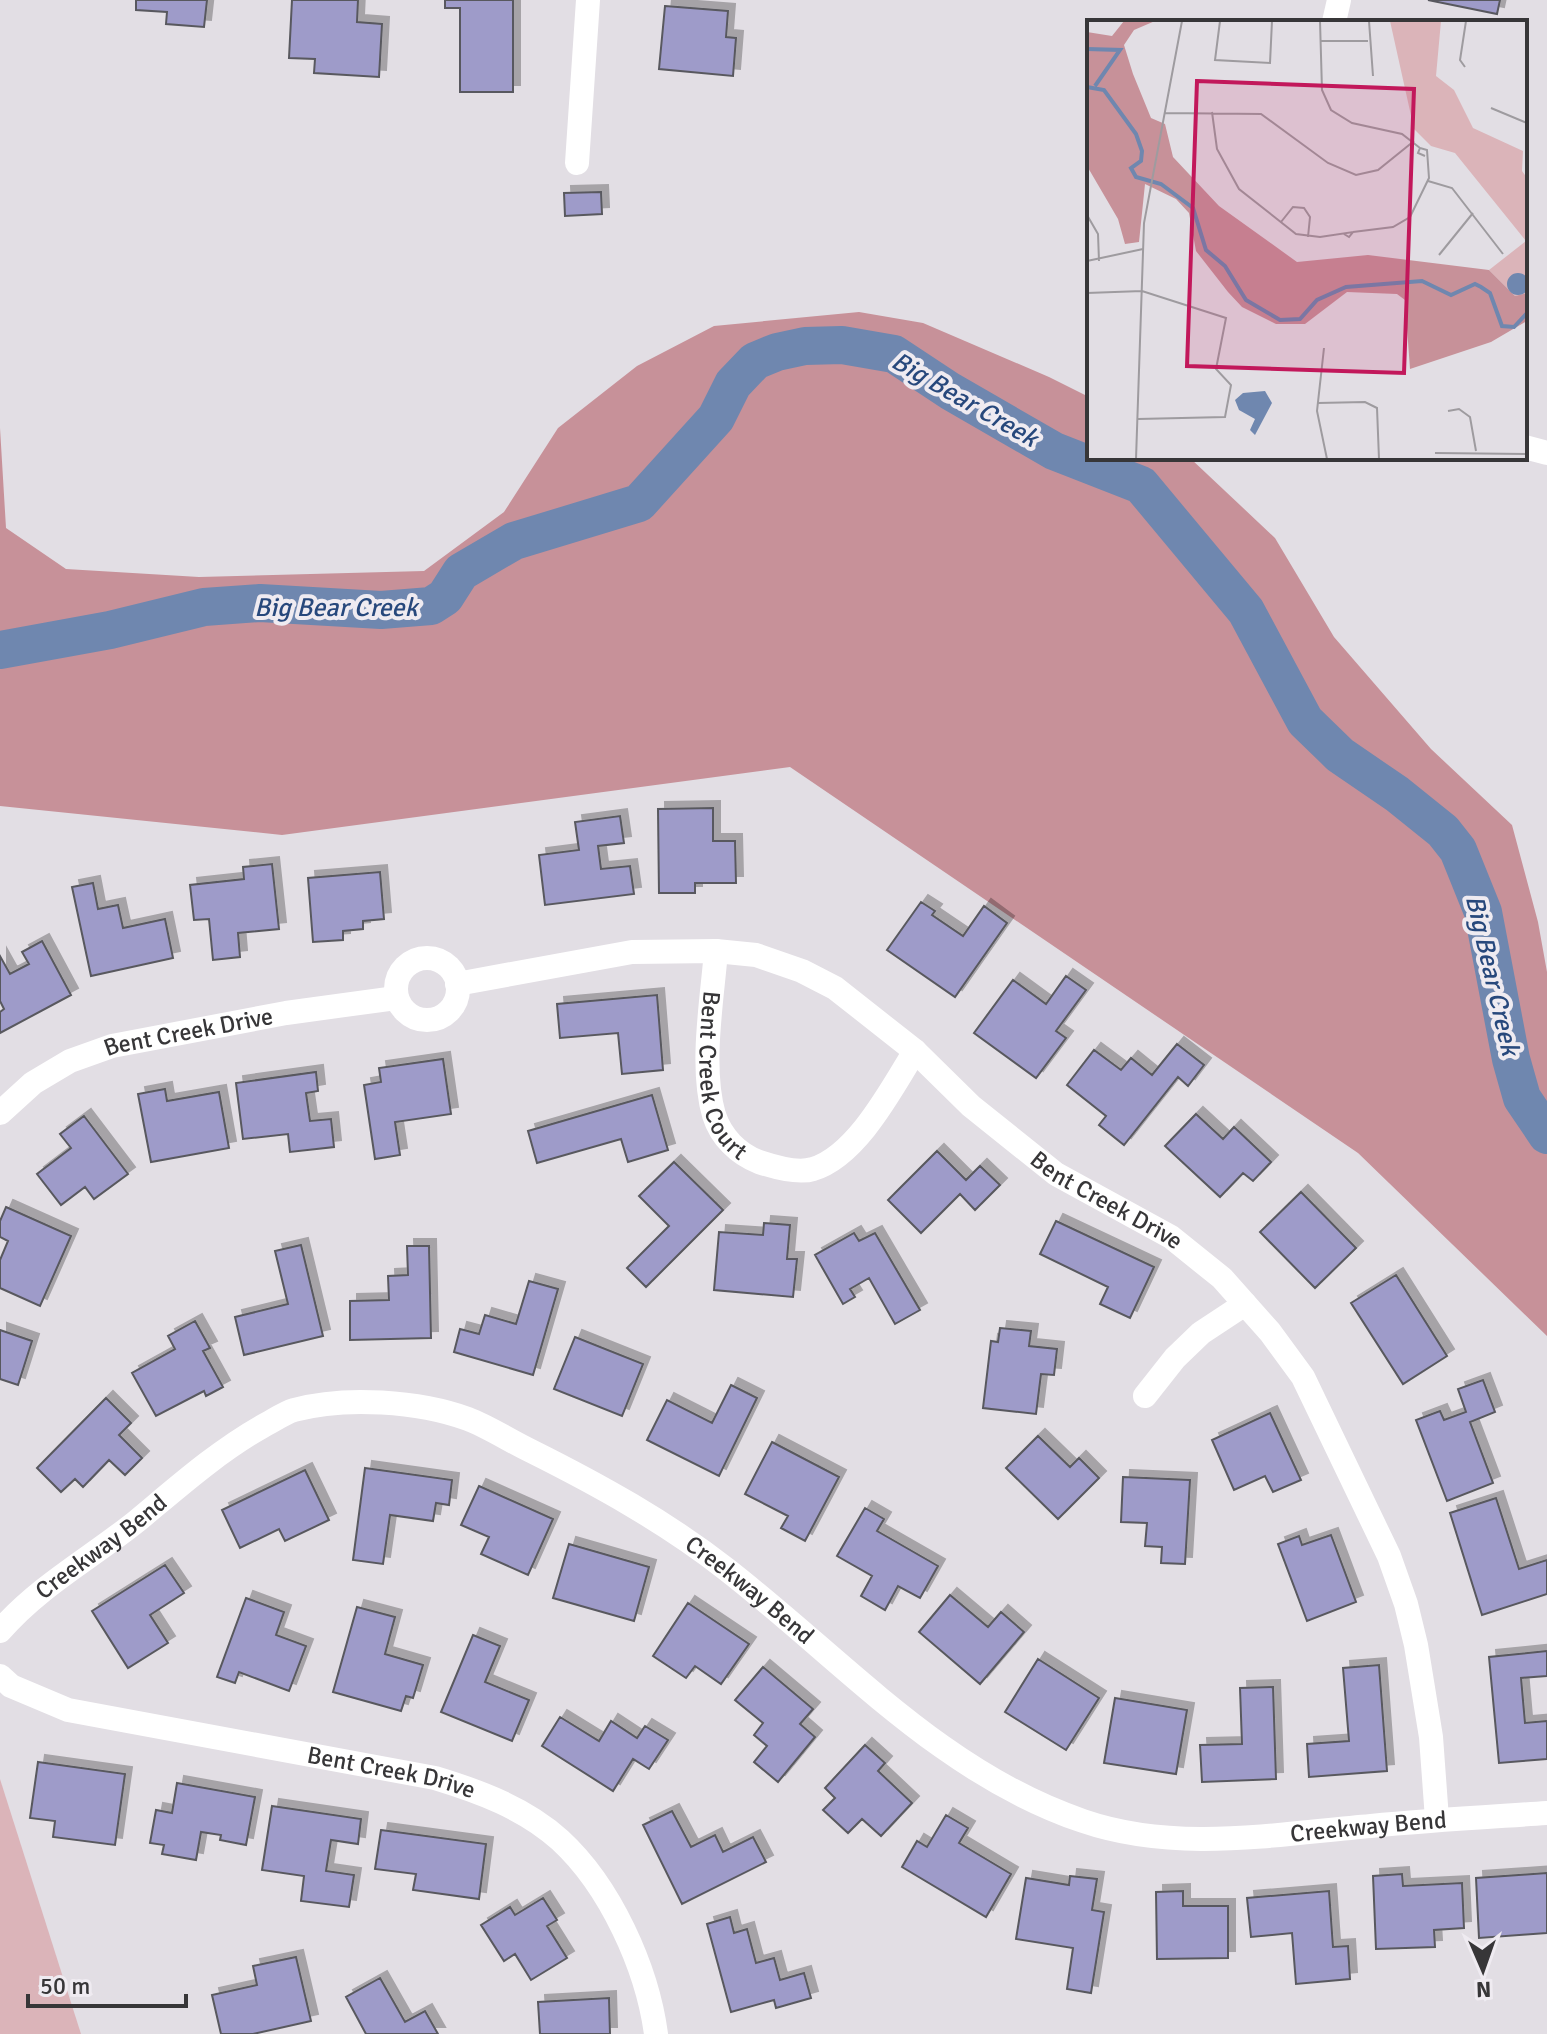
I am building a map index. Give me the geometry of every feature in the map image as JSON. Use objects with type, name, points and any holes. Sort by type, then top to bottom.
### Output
[{"type":"street","points":[[577,163],[588,0]]},
{"type":"street","points":[[1334,20],[1339,0]]},
{"type":"street","points":[[1527,448],[1547,453]]},
{"type":"street","name":"Bent Creek Drive","points":[[457,984],[632,952],[716,951],[756,955],[802,971],[835,988],[915,1051],[971,1106],[1045,1165],[1171,1237],[1222,1278],[1303,1377],[1389,1556],[1416,1645],[1431,1737],[1437,1819]]},
{"type":"street","name":"Bent Creek Court","points":[[716,951],[709,1045],[710,1097],[722,1133],[750,1158],[773,1167],[810,1170],[834,1160],[872,1119],[915,1051]]},
{"type":"street","points":[[420,959],[437,960],[447,966],[457,984],[457,998],[452,1008],[434,1019],[419,1020],[409,1015],[396,998],[397,980],[402,970],[420,959]]},
{"type":"street","name":"Bent Creek Drive","points":[[0,1113],[33,1083],[70,1061],[112,1046],[286,1013],[396,998]]},
{"type":"street","points":[[1145,1396],[1175,1358],[1201,1333],[1245,1304]]},
{"type":"street","name":"Creekway Bend","points":[[0,1631],[16,1613],[57,1579],[112,1540],[231,1444],[292,1411],[345,1402],[390,1402],[467,1419],[606,1490],[672,1530],[726,1569],[930,1740],[992,1782],[1082,1821],[1128,1834],[1182,1840],[1547,1813]]},
{"type":"street","name":"Bent Creek Drive","points":[[0,1676],[11,1686],[68,1710],[435,1778],[517,1810],[559,1839],[581,1863],[608,1903],[633,1950],[652,2007],[656,2034]]},
{"type":"shaded area","points":[[859,312],[923,323],[1087,396],[1087,460],[1192,460],[1275,538],[1334,637],[1431,749],[1512,825],[1538,922],[1547,972],[1547,1336],[1358,1153],[790,767],[282,835],[0,806],[0,428],[6,528],[66,569],[199,577],[424,571],[504,512],[558,428],[637,366],[714,326]]},
{"type":"shaded area","points":[[0,1779],[81,2034],[0,2034]]},
{"type":"building","points":[[136,0],[207,0],[204,27],[166,24],[167,12],[136,10]]},
{"type":"building","points":[[292,0],[358,0],[357,22],[382,24],[379,77],[314,73],[315,59],[289,58]]},
{"type":"building","points":[[445,0],[513,0],[513,92],[460,92],[460,8],[445,8]]},
{"type":"building","points":[[1428,0],[1500,0],[1497,14]]},
{"type":"building","points":[[665,6],[728,11],[726,37],[736,38],[733,76],[659,69]]},
{"type":"building","points":[[601,192],[602,214],[565,216],[564,193]]},
{"type":"building","points":[[713,808],[713,841],[735,841],[736,883],[695,883],[695,893],[659,893],[658,809]]},
{"type":"building","points":[[620,816],[624,843],[598,846],[601,869],[630,866],[634,894],[545,905],[539,855],[579,850],[575,822]]},
{"type":"building","points":[[272,864],[279,929],[238,933],[240,957],[213,960],[209,919],[194,920],[190,885],[244,879],[243,867]]},
{"type":"building","points":[[380,872],[384,919],[363,921],[363,929],[343,931],[343,940],[313,942],[308,878]]},
{"type":"building","points":[[93,883],[98,909],[118,905],[123,928],[165,919],[173,958],[91,976],[72,887]]},
{"type":"building","points":[[921,902],[935,911],[932,915],[963,936],[984,906],[1007,923],[955,997],[887,950]]},
{"type":"building","points":[[42,941],[71,995],[0,1033],[0,1012],[4,1009],[0,1001],[0,956],[10,974],[29,964],[22,952]]},
{"type":"building","points":[[1066,976],[1086,990],[1056,1031],[1066,1038],[1036,1078],[974,1033],[1013,980],[1046,1004]]},
{"type":"building","points":[[657,995],[663,1070],[622,1074],[618,1033],[560,1038],[557,1004]]},
{"type":"building","points":[[1177,1044],[1204,1065],[1188,1086],[1178,1077],[1124,1145],[1099,1125],[1106,1116],[1067,1085],[1094,1050],[1121,1070],[1131,1058],[1152,1075]]},
{"type":"building","points":[[443,1059],[451,1114],[395,1122],[400,1155],[375,1159],[364,1085],[381,1082],[379,1068]]},
{"type":"building","points":[[316,1072],[318,1091],[306,1093],[310,1121],[331,1119],[334,1147],[290,1152],[288,1134],[243,1139],[236,1083]]},
{"type":"building","points":[[165,1089],[167,1101],[219,1092],[229,1148],[151,1162],[138,1094]]},
{"type":"building","points":[[652,1095],[668,1150],[628,1162],[621,1139],[537,1163],[528,1131]]},
{"type":"building","points":[[1196,1114],[1223,1139],[1234,1127],[1271,1162],[1253,1181],[1243,1173],[1220,1197],[1165,1146]]},
{"type":"building","points":[[84,1116],[128,1174],[94,1199],[85,1187],[61,1205],[37,1174],[71,1148],[60,1134]]},
{"type":"building","points":[[937,1151],[966,1180],[980,1166],[1000,1185],[975,1210],[960,1194],[921,1233],[888,1200]]},
{"type":"building","points":[[674,1162],[723,1210],[646,1287],[627,1268],[669,1226],[639,1196]]},
{"type":"building","points":[[1301,1192],[1356,1248],[1315,1288],[1260,1232]]},
{"type":"building","points":[[6,1207],[71,1236],[40,1306],[0,1288],[0,1260],[8,1241],[0,1237],[0,1221]]},
{"type":"building","points":[[1056,1221],[1154,1267],[1130,1318],[1100,1304],[1108,1287],[1040,1254]]},
{"type":"building","points":[[764,1223],[790,1225],[787,1259],[797,1259],[793,1297],[714,1290],[719,1232],[763,1235]]},
{"type":"building","points":[[854,1233],[859,1241],[875,1233],[920,1310],[895,1324],[869,1278],[850,1289],[855,1297],[843,1304],[815,1255]]},
{"type":"building","points":[[301,1245],[323,1336],[244,1355],[235,1317],[288,1304],[275,1251]]},
{"type":"building","points":[[407,1246],[429,1246],[431,1338],[350,1340],[350,1301],[389,1300],[388,1276],[408,1275]]},
{"type":"building","points":[[1396,1275],[1447,1356],[1403,1384],[1351,1303]]},
{"type":"building","points":[[529,1281],[558,1289],[533,1375],[454,1352],[460,1329],[479,1334],[485,1315],[516,1324]]},
{"type":"building","points":[[195,1321],[210,1348],[203,1351],[223,1387],[206,1396],[204,1391],[156,1416],[132,1373],[175,1349],[168,1336]]},
{"type":"building","points":[[1000,1328],[1031,1331],[1029,1346],[1057,1349],[1054,1375],[1041,1374],[1036,1414],[983,1408],[991,1341],[998,1342]]},
{"type":"building","points":[[0,1330],[32,1341],[18,1385],[0,1379]]},
{"type":"building","points":[[575,1337],[643,1364],[622,1416],[554,1389]]},
{"type":"building","points":[[1483,1380],[1495,1412],[1470,1422],[1493,1483],[1447,1501],[1416,1420],[1440,1411],[1444,1420],[1466,1412],[1458,1389]]},
{"type":"building","points":[[731,1385],[757,1398],[719,1476],[647,1440],[667,1400],[712,1423]]},
{"type":"building","points":[[106,1398],[131,1423],[119,1435],[142,1458],[125,1475],[109,1460],[83,1487],[75,1479],[61,1492],[37,1468]]},
{"type":"building","points":[[1270,1413],[1301,1480],[1273,1492],[1265,1476],[1234,1490],[1212,1440]]},
{"type":"building","points":[[1038,1436],[1070,1467],[1079,1458],[1099,1478],[1058,1519],[1006,1468]]},
{"type":"building","points":[[772,1442],[839,1477],[805,1541],[781,1528],[788,1516],[745,1494]]},
{"type":"building","points":[[365,1468],[452,1480],[449,1505],[436,1503],[433,1521],[390,1515],[383,1564],[353,1560]]},
{"type":"building","points":[[305,1470],[329,1520],[285,1541],[279,1529],[240,1548],[222,1510]]},
{"type":"building","points":[[1123,1477],[1190,1480],[1185,1564],[1161,1563],[1162,1547],[1145,1546],[1147,1523],[1121,1522]]},
{"type":"building","points":[[479,1486],[553,1519],[528,1575],[481,1554],[489,1537],[461,1525]]},
{"type":"building","points":[[1496,1498],[1519,1569],[1547,1560],[1547,1594],[1482,1615],[1450,1513]]},
{"type":"building","points":[[865,1508],[884,1519],[877,1531],[938,1566],[920,1598],[898,1586],[885,1610],[861,1596],[872,1576],[837,1556]]},
{"type":"building","points":[[1331,1535],[1356,1602],[1307,1621],[1278,1544],[1299,1536],[1302,1545]]},
{"type":"building","points":[[569,1544],[649,1567],[634,1621],[553,1598]]},
{"type":"building","points":[[165,1565],[184,1593],[150,1615],[168,1643],[128,1668],[92,1611]]},
{"type":"building","points":[[950,1595],[988,1627],[1001,1612],[1024,1632],[980,1684],[919,1632]]},
{"type":"building","points":[[246,1598],[284,1612],[276,1635],[306,1646],[289,1691],[239,1672],[235,1683],[217,1677]]},
{"type":"building","points":[[688,1603],[749,1644],[721,1684],[695,1666],[686,1678],[653,1656]]},
{"type":"building","points":[[357,1607],[395,1617],[385,1654],[423,1665],[413,1698],[406,1696],[401,1711],[333,1692]]},
{"type":"building","points":[[473,1635],[500,1646],[485,1682],[529,1700],[512,1741],[441,1712]]},
{"type":"building","points":[[1547,1651],[1547,1676],[1521,1678],[1525,1723],[1547,1721],[1547,1759],[1499,1763],[1489,1657]]},
{"type":"building","points":[[1038,1659],[1099,1698],[1066,1750],[1005,1712]]},
{"type":"building","points":[[1379,1665],[1387,1771],[1309,1777],[1307,1744],[1349,1741],[1343,1668]]},
{"type":"building","points":[[763,1667],[813,1709],[800,1724],[815,1737],[778,1782],[754,1762],[767,1746],[754,1735],[763,1723],[735,1700]]},
{"type":"building","points":[[1273,1687],[1276,1779],[1202,1782],[1200,1745],[1242,1744],[1240,1688]]},
{"type":"building","points":[[1115,1698],[1187,1710],[1176,1774],[1104,1763]]},
{"type":"building","points":[[560,1717],[599,1741],[611,1721],[637,1738],[645,1726],[668,1740],[649,1769],[633,1759],[613,1791],[542,1746]]},
{"type":"building","points":[[865,1745],[885,1763],[878,1771],[912,1803],[881,1836],[862,1819],[848,1833],[823,1810],[835,1798],[825,1788]]},
{"type":"building","points":[[38,1762],[125,1774],[115,1845],[53,1837],[55,1821],[30,1818]]},
{"type":"building","points":[[177,1783],[255,1797],[246,1845],[220,1840],[221,1835],[201,1832],[196,1860],[162,1854],[164,1845],[150,1843],[156,1810],[172,1813]]},
{"type":"building","points":[[272,1806],[361,1819],[358,1844],[331,1840],[326,1871],[354,1875],[349,1907],[301,1901],[304,1876],[262,1870]]},
{"type":"building","points":[[672,1811],[691,1847],[715,1835],[723,1852],[753,1837],[766,1862],[682,1904],[643,1825]]},
{"type":"building","points":[[946,1815],[968,1828],[959,1843],[1011,1874],[986,1917],[902,1867],[917,1841],[927,1847]]},
{"type":"building","points":[[381,1830],[486,1844],[479,1899],[413,1890],[416,1874],[375,1869]]},
{"type":"building","points":[[1547,1873],[1547,1933],[1479,1938],[1476,1878]]},
{"type":"building","points":[[1402,1874],[1403,1886],[1462,1883],[1464,1928],[1434,1930],[1435,1947],[1376,1949],[1373,1876]]},
{"type":"building","points":[[1070,1876],[1097,1879],[1092,1910],[1104,1912],[1091,1993],[1067,1989],[1073,1948],[1016,1939],[1026,1878],[1069,1885]]},
{"type":"building","points":[[1183,1891],[1183,1906],[1228,1906],[1228,1958],[1157,1959],[1156,1892]]},
{"type":"building","points":[[1329,1891],[1333,1947],[1348,1946],[1350,1979],[1296,1984],[1292,1933],[1251,1937],[1247,1898]]},
{"type":"building","points":[[543,1898],[557,1920],[547,1926],[567,1958],[531,1980],[515,1954],[504,1961],[481,1925],[510,1907],[515,1915]]},
{"type":"building","points":[[730,1917],[734,1933],[747,1929],[756,1963],[774,1958],[780,1980],[804,1973],[811,1998],[776,2008],[774,2000],[731,2012],[707,1924]]},
{"type":"building","points":[[296,1957],[311,2021],[253,2034],[221,2034],[212,1995],[257,1985],[253,1966]]},
{"type":"building","points":[[380,1978],[405,2022],[425,2011],[438,2034],[366,2034],[346,1997]]},
{"type":"building","points":[[609,1998],[610,2034],[540,2034],[538,2002]]},
{"type":"waterway","name":"Big Bear Creek","points":[[0,650],[110,630],[204,607],[260,603],[381,610],[431,606],[445,597],[461,572],[514,541],[639,503],[716,418],[733,384],[755,361],[805,346],[842,345],[894,354],[950,391],[1054,451],[1141,485],[1246,611],[1305,721],[1340,755],[1397,794],[1443,831],[1458,850],[1483,912],[1511,1059],[1522,1098],[1547,1135]]}]
